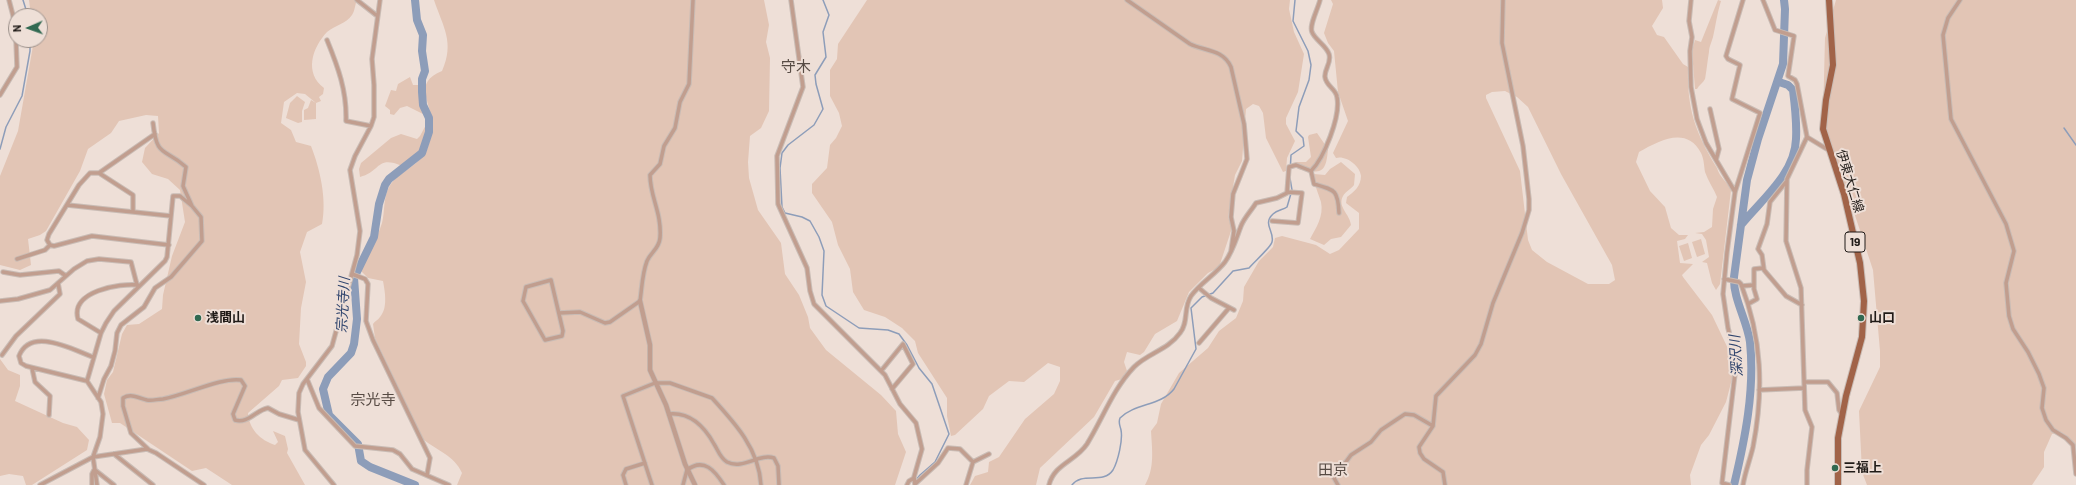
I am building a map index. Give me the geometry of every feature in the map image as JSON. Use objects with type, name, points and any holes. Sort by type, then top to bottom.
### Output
[{"type":"main road","name":"伊東大仁線","points":[[1829,0],[1834,65],[1823,121],[1830,151],[1846,200],[1860,263],[1864,301],[1862,337],[1842,414],[1838,438],[1838,485]]},
{"type":"street","points":[[357,0],[376,15]]},
{"type":"street","points":[[334,485],[306,453],[299,420],[299,394],[307,379],[332,346],[355,275],[360,231],[350,170],[355,156],[371,126],[375,104],[372,60],[378,22],[376,15],[380,0]]},
{"type":"street","points":[[693,0],[689,84],[680,102],[675,128],[664,146],[660,164],[650,175],[650,186],[659,214],[660,238],[658,248],[648,260],[644,271],[640,301],[650,345],[650,370],[654,383],[669,414],[687,470],[695,485]]},
{"type":"street","points":[[791,0],[803,87],[777,156],[779,208],[807,268],[812,301],[881,371],[900,404],[915,420],[918,426],[921,452],[914,478],[915,485]]},
{"type":"street","points":[[1126,0],[1190,44],[1218,54],[1227,60],[1232,69],[1244,124],[1247,159],[1233,194],[1231,217],[1234,232],[1231,252]]},
{"type":"street","points":[[1311,171],[1317,164],[1334,126],[1338,108],[1337,96],[1326,82],[1325,74],[1329,67],[1329,52],[1312,33],[1311,25],[1317,12],[1320,0]]},
{"type":"street","points":[[1445,485],[1443,472],[1424,458],[1419,450],[1432,426],[1436,396],[1475,355],[1481,344],[1493,303],[1522,233],[1528,210],[1529,199],[1524,151],[1502,43],[1503,0]]},
{"type":"street","points":[[1691,0],[1689,21],[1692,37],[1690,51],[1692,96],[1701,133],[1734,192]]},
{"type":"street","points":[[1725,484],[1736,355],[1724,305],[1725,279],[1734,192],[1760,113],[1732,99],[1740,65],[1728,59],[1726,56],[1743,0]]},
{"type":"street","points":[[1763,0],[1774,28],[1778,32],[1792,34],[1794,39],[1788,76],[1795,80],[1797,84],[1808,137],[1786,182],[1770,205],[1767,224],[1758,249],[1762,254],[1763,268],[1786,296],[1802,306]]},
{"type":"street","points":[[1960,0],[1948,18],[1943,35],[1952,119],[2006,224],[2012,240],[2014,251],[2006,282],[2009,316],[2013,328],[2028,352],[2044,388],[2042,408],[2046,420],[2053,430],[2066,438],[2073,445],[2076,474]]},
{"type":"street","points":[[327,40],[343,80],[343,91],[346,103],[346,121],[371,126]]},
{"type":"street","points":[[0,95],[17,67],[16,48]]},
{"type":"street","points":[[1710,108],[1719,149],[1716,160]]},
{"type":"street","points":[[153,122],[157,144],[161,151],[186,167],[183,186],[192,206]]},
{"type":"street","points":[[99,173],[155,134]]},
{"type":"street","points":[[1808,137],[1830,151]]},
{"type":"street","points":[[1290,192],[1290,166],[1302,167],[1311,171]]},
{"type":"street","points":[[1311,171],[1314,184],[1331,189],[1335,192],[1338,200],[1339,213]]},
{"type":"street","points":[[50,245],[47,240],[49,234],[88,174],[95,172],[99,173],[134,196],[133,212]]},
{"type":"street","points":[[1786,182],[1787,247],[1801,288],[1806,382],[1804,388],[1805,412],[1812,426],[1807,470],[1807,485]]},
{"type":"street","points":[[1049,485],[1057,469],[1084,448],[1112,398],[1135,365],[1166,347],[1181,332],[1186,319],[1188,302],[1199,288],[1221,268],[1231,252],[1243,222],[1256,203],[1277,198],[1290,192],[1302,193],[1298,223],[1272,221]]},
{"type":"street","points":[[97,485],[93,457],[103,422],[102,406],[87,381],[93,358],[101,333],[114,311],[165,261],[169,245],[173,196],[180,196],[192,206],[201,217],[202,238],[200,244],[171,277],[156,287],[144,306],[121,324],[117,333],[115,351],[111,366],[98,398]]},
{"type":"street","points":[[67,205],[171,216]]},
{"type":"street","points":[[50,245],[54,246],[92,236],[169,245]]},
{"type":"street","points":[[17,259],[45,250],[50,245]]},
{"type":"street","points":[[0,301],[9,301],[50,290],[80,264],[93,260],[128,261],[132,265],[138,286]]},
{"type":"street","points":[[1748,304],[1757,300],[1754,285],[1754,269],[1763,268]]},
{"type":"street","points":[[3,272],[20,275],[59,271],[66,276]]},
{"type":"street","points":[[355,275],[365,279],[368,284],[366,321],[373,340],[430,458],[427,475]]},
{"type":"street","points":[[1725,279],[1738,281],[1742,286],[1759,350],[1759,390],[1756,429],[1742,485]]},
{"type":"street","points":[[551,280],[559,313],[563,331],[562,336],[545,340],[523,301],[526,286],[551,280]]},
{"type":"street","points":[[2,355],[16,336],[60,294],[58,283]]},
{"type":"street","points":[[1742,286],[1754,285]]},
{"type":"street","points":[[101,333],[78,319],[76,312],[78,305],[104,288],[138,286]]},
{"type":"street","points":[[1199,288],[1234,310]]},
{"type":"street","points":[[559,313],[580,312],[605,323],[610,322],[640,301]]},
{"type":"street","points":[[1199,343],[1229,308]]},
{"type":"street","points":[[87,381],[32,368],[21,362],[19,356],[24,348],[37,341],[51,342],[93,358]]},
{"type":"street","points":[[881,371],[903,344],[913,364],[892,390]]},
{"type":"street","points":[[32,368],[35,382],[50,396],[49,416]]},
{"type":"street","points":[[307,379],[319,408],[355,446],[361,448],[393,450],[400,454],[412,469],[449,485]]},
{"type":"street","points":[[204,485],[148,449],[131,433],[123,406],[123,398],[133,396],[151,400],[162,399],[185,394],[222,381],[241,380],[245,386],[233,414],[235,420],[244,421],[261,410],[268,408],[279,414],[299,420]]},
{"type":"street","points":[[1806,382],[1828,382],[1837,393],[1839,410],[1842,414]]},
{"type":"street","points":[[652,485],[623,396],[654,383],[673,383],[688,390],[705,394],[712,398],[743,433],[760,472],[761,485]]},
{"type":"street","points":[[1759,390],[1804,388]]},
{"type":"street","points":[[669,414],[679,413],[692,418],[708,435],[723,459],[727,462],[739,464],[774,458],[778,466],[779,485]]},
{"type":"street","points":[[1338,485],[1334,478],[1348,458],[1371,442],[1381,430],[1405,414],[1414,415],[1432,426]]},
{"type":"street","points":[[915,485],[938,463],[948,448],[960,449],[974,462]]},
{"type":"street","points":[[40,485],[93,457],[148,449]]},
{"type":"street","points":[[114,454],[153,485]]},
{"type":"street","points":[[966,485],[974,462],[989,454]]},
{"type":"street","points":[[626,485],[623,475],[626,469],[645,463]]},
{"type":"street","points":[[687,470],[698,465],[710,466],[724,485]]},
{"type":"street","points":[[92,485],[92,474],[94,470]]},
{"type":"street","points":[[94,470],[114,485]]},
{"type":"street","points":[[683,485],[687,470]]},
{"type":"street","points":[[907,485],[909,481],[914,478]]},
{"type":"shaded area","points":[[29,0],[357,0],[354,12],[350,18],[327,32],[317,45],[314,53],[312,68],[314,75],[324,88],[323,94],[319,97],[321,101],[316,103],[305,94],[297,93],[284,102],[281,123],[291,130],[296,142],[311,146],[320,174],[324,204],[322,224],[307,232],[300,252],[306,282],[301,308],[299,344],[306,362],[306,366],[298,378],[282,380],[279,386],[248,413],[253,429],[260,437],[275,445],[278,442],[273,431],[285,436],[288,449],[287,453],[305,485],[232,485],[206,468],[192,471],[120,423],[112,423],[104,394],[107,380],[113,372],[122,334],[127,325],[139,324],[162,309],[163,295],[172,256],[185,222],[180,190],[168,179],[152,174],[142,162],[145,148],[159,133],[158,116],[146,115],[119,121],[111,133],[88,149],[80,171],[46,231],[40,235],[28,239],[31,265],[20,270],[0,265],[0,176],[18,131],[33,48],[48,48],[48,8],[30,8]]},
{"type":"shaded area","points":[[434,0],[764,0],[769,25],[766,42],[770,58],[769,111],[761,128],[750,136],[748,162],[749,178],[758,210],[781,243],[785,274],[799,295],[808,317],[810,328],[826,350],[881,395],[896,411],[898,434],[906,452],[895,485],[457,485],[462,473],[459,467],[450,457],[423,439],[375,338],[373,324],[383,313],[385,305],[383,281],[368,278],[360,270],[380,229],[389,187],[398,177],[419,160],[427,149],[430,139],[432,122],[425,93],[426,87],[428,81],[433,76],[442,71],[448,51],[448,43],[444,27]]},
{"type":"shaded area","points":[[867,0],[1290,0],[1289,9],[1294,32],[1304,54],[1298,92],[1286,118],[1286,124],[1295,141],[1287,158],[1286,171],[1283,172],[1266,138],[1263,113],[1259,106],[1253,104],[1246,109],[1242,161],[1235,175],[1228,217],[1232,228],[1219,267],[1208,273],[1189,292],[1177,321],[1155,334],[1144,352],[1140,355],[1127,352],[1124,362],[1127,371],[1122,379],[1115,381],[1094,417],[1040,468],[1036,485],[970,485],[975,476],[988,472],[989,462],[999,457],[1025,419],[1054,394],[1060,381],[1060,367],[1048,363],[1024,382],[1009,381],[989,396],[983,409],[955,435],[951,436],[947,416],[947,398],[918,353],[915,341],[902,328],[885,317],[864,310],[853,292],[850,269],[838,245],[832,222],[812,193],[812,184],[827,168],[830,145],[836,138],[842,126],[839,113],[830,96],[830,70],[837,59],[838,44]]},
{"type":"shaded area","points":[[1331,0],[1662,0],[1663,8],[1652,26],[1657,35],[1664,37],[1683,64],[1688,67],[1689,95],[1694,120],[1709,155],[1731,190],[1720,284],[1716,290],[1712,283],[1707,263],[1702,262],[1709,257],[1706,240],[1702,234],[1695,233],[1704,232],[1712,227],[1713,209],[1717,197],[1705,172],[1701,153],[1695,145],[1688,140],[1681,138],[1664,140],[1639,152],[1636,162],[1650,191],[1665,207],[1671,228],[1679,235],[1688,235],[1685,239],[1677,241],[1680,263],[1693,264],[1682,275],[1712,315],[1732,357],[1732,379],[1726,402],[1709,435],[1701,445],[1690,475],[1691,485],[1145,485],[1152,465],[1151,431],[1157,423],[1161,404],[1179,373],[1208,348],[1219,331],[1236,318],[1243,301],[1244,287],[1259,261],[1273,247],[1275,238],[1282,236],[1316,245],[1330,254],[1339,250],[1359,229],[1359,213],[1346,203],[1347,197],[1355,191],[1360,183],[1360,172],[1358,168],[1348,159],[1340,157],[1336,158],[1333,153],[1348,121],[1338,92],[1334,51],[1328,43],[1324,33],[1333,4]],"holes":[[[1505,91],[1517,97],[1528,107],[1561,174],[1612,265],[1615,280],[1609,284],[1588,284],[1547,262],[1532,250],[1528,240],[1520,171],[1486,98],[1486,95],[1492,92]]]},
{"type":"shaded area","points":[[1718,0],[1721,1],[1709,48],[1705,79],[1697,89],[1695,89],[1692,51],[1695,40],[1701,42]]},
{"type":"shaded area","points":[[1836,0],[2076,0],[2076,449],[2067,436],[2061,432],[2052,434],[2044,452],[2044,467],[2032,485],[1867,485],[1862,472],[1859,411],[1880,367],[1880,351],[1873,270],[1823,118],[1825,38]]},
{"type":"shaded area","points":[[410,77],[413,85],[421,85],[422,105],[425,115],[407,106],[400,108],[394,115],[390,114],[390,110],[385,106],[391,90],[396,91],[398,84]]},
{"type":"shaded area","points":[[297,96],[305,102],[302,111],[302,122],[298,123],[286,118],[290,103]]},
{"type":"shaded area","points":[[311,100],[316,103],[316,119],[304,120],[304,110],[308,108]]},
{"type":"shaded area","points":[[427,123],[428,124],[419,153],[402,166],[394,163],[383,163],[372,172],[360,177],[359,169],[361,163],[391,138],[401,134],[417,139]]},
{"type":"shaded area","points":[[1317,133],[1328,149],[1324,168],[1312,172],[1298,169],[1296,162],[1306,162],[1311,157],[1309,135]]},
{"type":"shaded area","points":[[1341,162],[1355,174],[1354,185],[1344,194],[1342,200],[1343,207],[1351,225],[1341,237],[1331,239],[1324,245],[1310,239],[1319,222],[1322,207],[1315,185],[1314,174],[1325,175],[1330,169]]},
{"type":"shaded area","points":[[1701,239],[1705,254],[1697,257],[1692,242]]},
{"type":"shaded area","points":[[1688,243],[1692,258],[1684,261],[1679,246]]},
{"type":"shaded area","points":[[0,359],[8,370],[20,375],[20,386],[15,401],[63,423],[77,427],[89,440],[87,450],[32,485],[26,485],[23,476],[9,474],[0,476]]},
{"type":"waterway","points":[[23,0],[26,8]]},
{"type":"waterway","name":"宗光寺川","points":[[415,0],[417,20],[423,35],[422,51],[425,71],[422,79],[422,92],[423,105],[429,118],[429,132],[422,153],[389,179],[385,185],[379,204],[374,237],[354,278],[357,319],[354,344],[351,353],[328,377],[323,389],[329,415],[358,444],[361,461],[370,467],[415,485]]},
{"type":"waterway","points":[[823,0],[829,15],[823,32],[826,57],[815,75],[823,109],[814,125],[788,145],[782,153],[780,168],[782,207],[785,213],[802,217],[810,221],[819,237],[824,251],[822,295],[826,306],[859,328],[888,330],[899,334],[907,345],[919,368],[932,384],[949,434],[935,462],[915,481]]},
{"type":"waterway","points":[[1290,173],[1291,155],[1304,146],[1303,138],[1296,131],[1299,107],[1309,80],[1311,65],[1308,51],[1293,21],[1295,0]]},
{"type":"waterway","name":"深沢川","points":[[1734,485],[1748,414],[1751,378],[1750,342],[1734,285],[1734,277],[1747,180],[1758,139],[1783,64],[1784,0]]},
{"type":"waterway","points":[[0,149],[6,127],[22,96],[30,48]]},
{"type":"waterway","name":"深沢川","points":[[1741,225],[1776,186],[1790,164],[1794,152],[1796,126],[1793,90],[1788,85],[1779,82]]},
{"type":"waterway","points":[[2064,128],[2076,145]]},
{"type":"waterway","points":[[1072,485],[1081,479],[1104,477],[1109,474],[1115,466],[1120,450],[1120,418],[1126,413],[1162,399],[1169,395],[1174,389],[1196,349],[1191,308],[1202,297],[1213,293],[1233,271],[1249,268],[1269,247],[1272,242],[1269,221],[1275,213],[1287,207],[1292,190],[1290,178]]},
{"type":"place","name":"浅間山","points":[[198,318]]},
{"type":"place","name":"山口","points":[[1861,318]]},
{"type":"place","name":"三福上","points":[[1835,468]]},
{"type":"district","name":"守木","points":[[796,67]]},
{"type":"district","name":"宗光寺","points":[[373,400]]},
{"type":"district","name":"田京","points":[[1333,470]]}]
